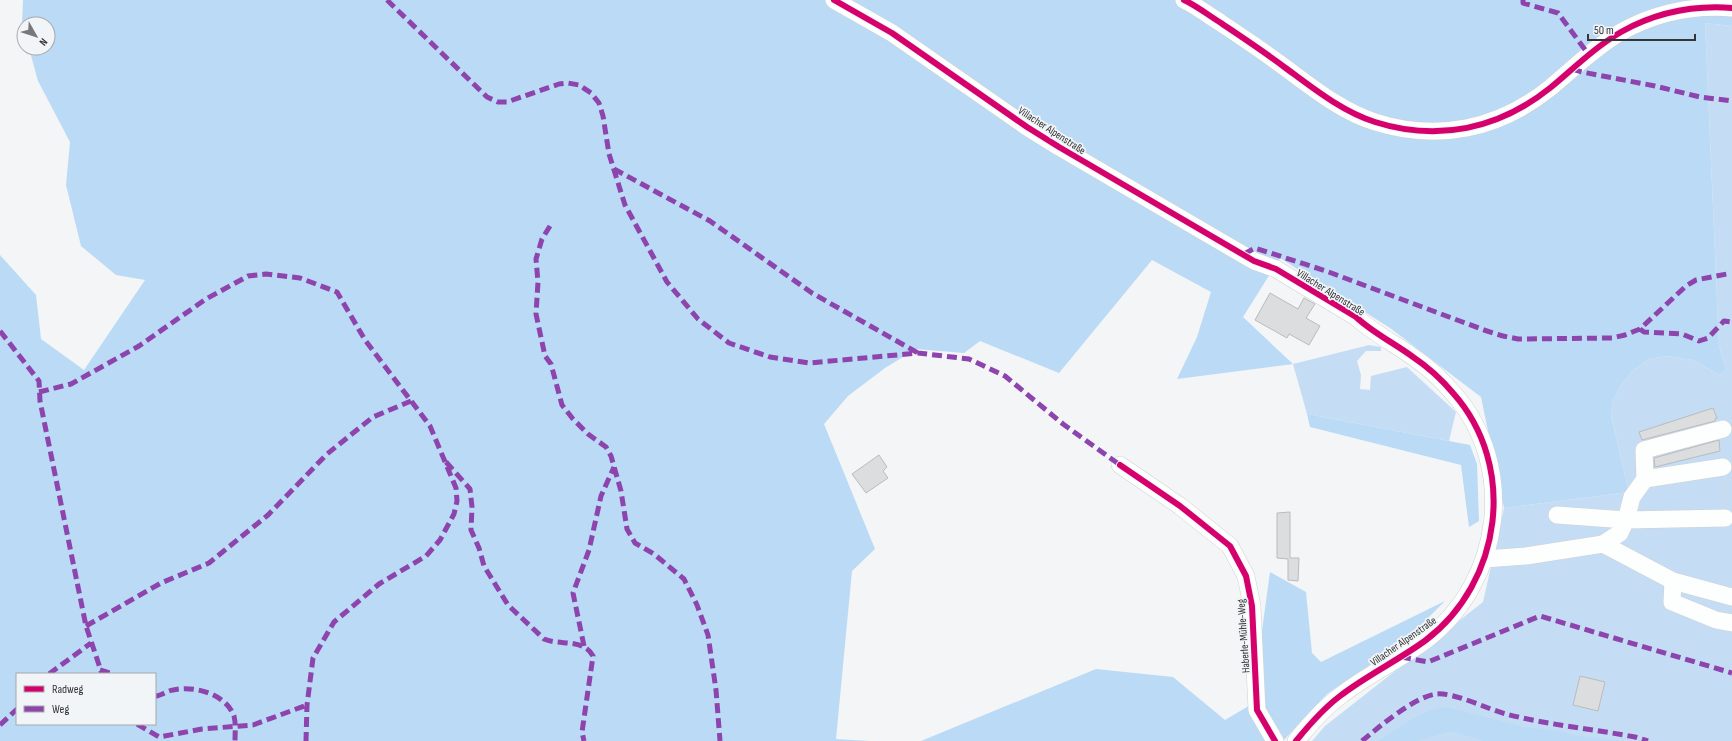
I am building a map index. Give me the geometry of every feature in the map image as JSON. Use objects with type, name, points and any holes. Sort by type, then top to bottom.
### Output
[{"type":"street","name":"Villacher Alpenstraße","points":[[834,0],[892,33],[1027,127],[1060,148],[1254,261],[1282,273],[1356,317],[1367,328],[1414,357],[1435,375],[1454,394],[1474,424],[1483,444],[1494,487],[1492,532],[1485,559],[1475,582],[1461,605],[1444,626],[1340,696],[1309,725],[1296,741]]},
{"type":"street","points":[[1184,0],[1237,34],[1312,88],[1344,108],[1374,122],[1402,129],[1430,132],[1457,130],[1485,124],[1508,115],[1548,89],[1602,46],[1621,33],[1647,20],[1677,11],[1709,7],[1732,8]]},
{"type":"street","points":[[1485,559],[1526,556],[1603,544],[1620,533],[1626,520],[1632,497],[1645,479],[1644,450],[1723,429]]},
{"type":"street","name":"Haberle-Mühle-Weg","points":[[1120,465],[1180,506],[1230,546],[1246,576],[1252,606],[1257,710],[1275,741]]},
{"type":"street","points":[[1645,479],[1723,467]]},
{"type":"street","points":[[1558,515],[1626,520],[1725,518]]},
{"type":"street","points":[[1603,544],[1673,581],[1732,598]]},
{"type":"street","points":[[1673,581],[1672,602],[1716,620],[1732,623]]},
{"type":"shaded area","points":[[23,0],[1732,0],[1732,26],[1705,23],[1719,346],[1726,370],[1720,375],[1693,360],[1667,356],[1649,359],[1632,371],[1621,385],[1613,400],[1611,416],[1629,492],[1504,508],[1481,397],[1390,328],[1280,258],[1243,317],[1293,364],[1177,379],[1197,337],[1211,292],[1152,260],[1059,373],[980,341],[964,353],[916,349],[885,368],[848,396],[824,424],[875,549],[852,571],[836,739],[870,741],[0,741],[0,255],[36,295],[41,339],[84,370],[145,280],[116,275],[81,246],[66,185],[70,142],[38,81],[31,56],[56,56],[56,16],[22,16]]},
{"type":"shaded area","points":[[1705,23],[1732,26],[1732,741],[1312,741],[1325,726],[1483,602],[1504,508],[1629,492],[1611,416],[1613,400],[1621,385],[1632,371],[1649,359],[1667,356],[1693,360],[1720,375],[1726,370],[1719,346]]},
{"type":"shaded area","points":[[1369,345],[1381,347],[1381,351],[1366,351],[1357,361],[1361,375],[1360,389],[1370,390],[1371,376],[1407,367],[1456,412],[1449,441],[1307,414],[1293,364]]},
{"type":"shaded area","points":[[1307,414],[1470,445],[1477,464],[1479,521],[1469,527],[1461,465],[1310,427]]},
{"type":"shaded area","points":[[1270,572],[1306,592],[1312,653],[1321,662],[1445,601],[1402,644],[1327,694],[1283,741],[921,741],[1096,669],[1173,677],[1225,720],[1252,704]]},
{"type":"shaded area","points":[[1446,707],[1525,727],[1560,731],[1578,736],[1627,741],[1484,741],[1451,731],[1418,741],[1378,741],[1419,715],[1428,711]]},
{"type":"building","points":[[1270,293],[1298,309],[1304,298],[1315,304],[1306,318],[1320,326],[1309,345],[1289,334],[1287,338],[1255,320]]},
{"type":"building","points":[[1713,408],[1717,418],[1715,421],[1642,440],[1639,432]]},
{"type":"building","points":[[1719,440],[1720,451],[1655,467],[1654,458]]},
{"type":"building","points":[[879,455],[887,467],[883,471],[888,478],[866,493],[852,474]]},
{"type":"building","points":[[1290,512],[1290,558],[1299,558],[1298,581],[1288,580],[1288,559],[1277,558],[1277,513]]},
{"type":"building","points":[[1580,676],[1605,682],[1598,711],[1573,705]]},
{"type":"marked path","points":[[387,0],[487,97],[498,102],[507,102],[559,84],[568,83],[579,85],[591,93],[599,103],[603,116],[609,154],[625,205],[667,282],[698,319],[729,343],[770,357],[809,363],[918,353],[969,359],[1005,376],[1063,424],[1120,465]]},
{"type":"marked path","points":[[1523,0],[1523,3],[1558,13],[1589,55]]},
{"type":"marked path","points":[[1572,69],[1700,97],[1732,101]]},
{"type":"marked path","points":[[614,169],[710,221],[812,293],[918,353]]},
{"type":"marked path","points":[[550,226],[542,239],[536,259],[538,282],[536,314],[545,356],[551,364],[562,405],[588,434],[606,447],[611,456],[621,491],[627,529],[635,543],[654,554],[684,579],[697,605],[708,635],[716,690],[720,741]]},
{"type":"marked path","points":[[1244,254],[1255,248],[1326,271],[1484,330],[1518,339],[1612,338],[1625,335],[1640,329],[1686,286],[1696,280],[1727,274]]},
{"type":"marked path","points":[[39,392],[71,384],[139,346],[206,299],[248,276],[266,274],[300,278],[337,292],[365,340],[430,426],[456,488],[457,501],[454,514],[440,540],[426,556],[379,584],[334,622],[313,658],[307,705],[306,741]]},
{"type":"marked path","points":[[1640,329],[1644,332],[1682,334],[1699,341],[1708,338],[1724,321],[1732,322]]},
{"type":"marked path","points":[[0,331],[39,381],[40,401],[86,626],[102,673]]},
{"type":"marked path","points":[[86,626],[161,583],[209,563],[268,515],[327,454],[373,417],[411,401]]},
{"type":"marked path","points":[[446,462],[470,489],[472,507],[471,530],[479,548],[484,566],[508,605],[544,639],[571,643],[584,647],[589,650],[593,656],[582,732],[584,741]]},
{"type":"marked path","points":[[584,646],[573,593],[589,550],[601,496],[614,467]]},
{"type":"marked path","points":[[1401,657],[1428,662],[1540,616],[1732,673]]},
{"type":"marked path","points":[[50,673],[91,643]]},
{"type":"marked path","points":[[100,670],[110,673]]},
{"type":"marked path","points":[[156,696],[173,690],[190,689],[199,690],[217,697],[230,708],[234,716],[235,741]]},
{"type":"marked path","points":[[1362,741],[1407,706],[1427,696],[1436,694],[1443,694],[1471,701],[1498,712],[1522,718],[1635,737],[1648,741]]},
{"type":"marked path","points":[[139,725],[159,737],[202,729],[253,725],[307,705]]},
{"type":"marked path","points":[[0,725],[16,710]]},
{"type":"cycle path","points":[[834,0],[892,33],[1027,127],[1059,147],[1254,261],[1276,269],[1356,317],[1369,328],[1419,361],[1434,374],[1453,393],[1474,422],[1487,454],[1493,488],[1492,522],[1485,556],[1471,587],[1452,616],[1426,640],[1340,696],[1317,717],[1296,741]]},
{"type":"cycle path","points":[[1184,0],[1246,40],[1340,106],[1363,118],[1375,122],[1399,128],[1422,131],[1445,131],[1467,128],[1489,122],[1510,113],[1530,102],[1550,88],[1593,51],[1611,38],[1634,25],[1661,15],[1689,9],[1717,7],[1732,8]]},
{"type":"cycle path","points":[[1120,465],[1180,506],[1230,546],[1246,576],[1252,606],[1257,710],[1275,741]]}]
